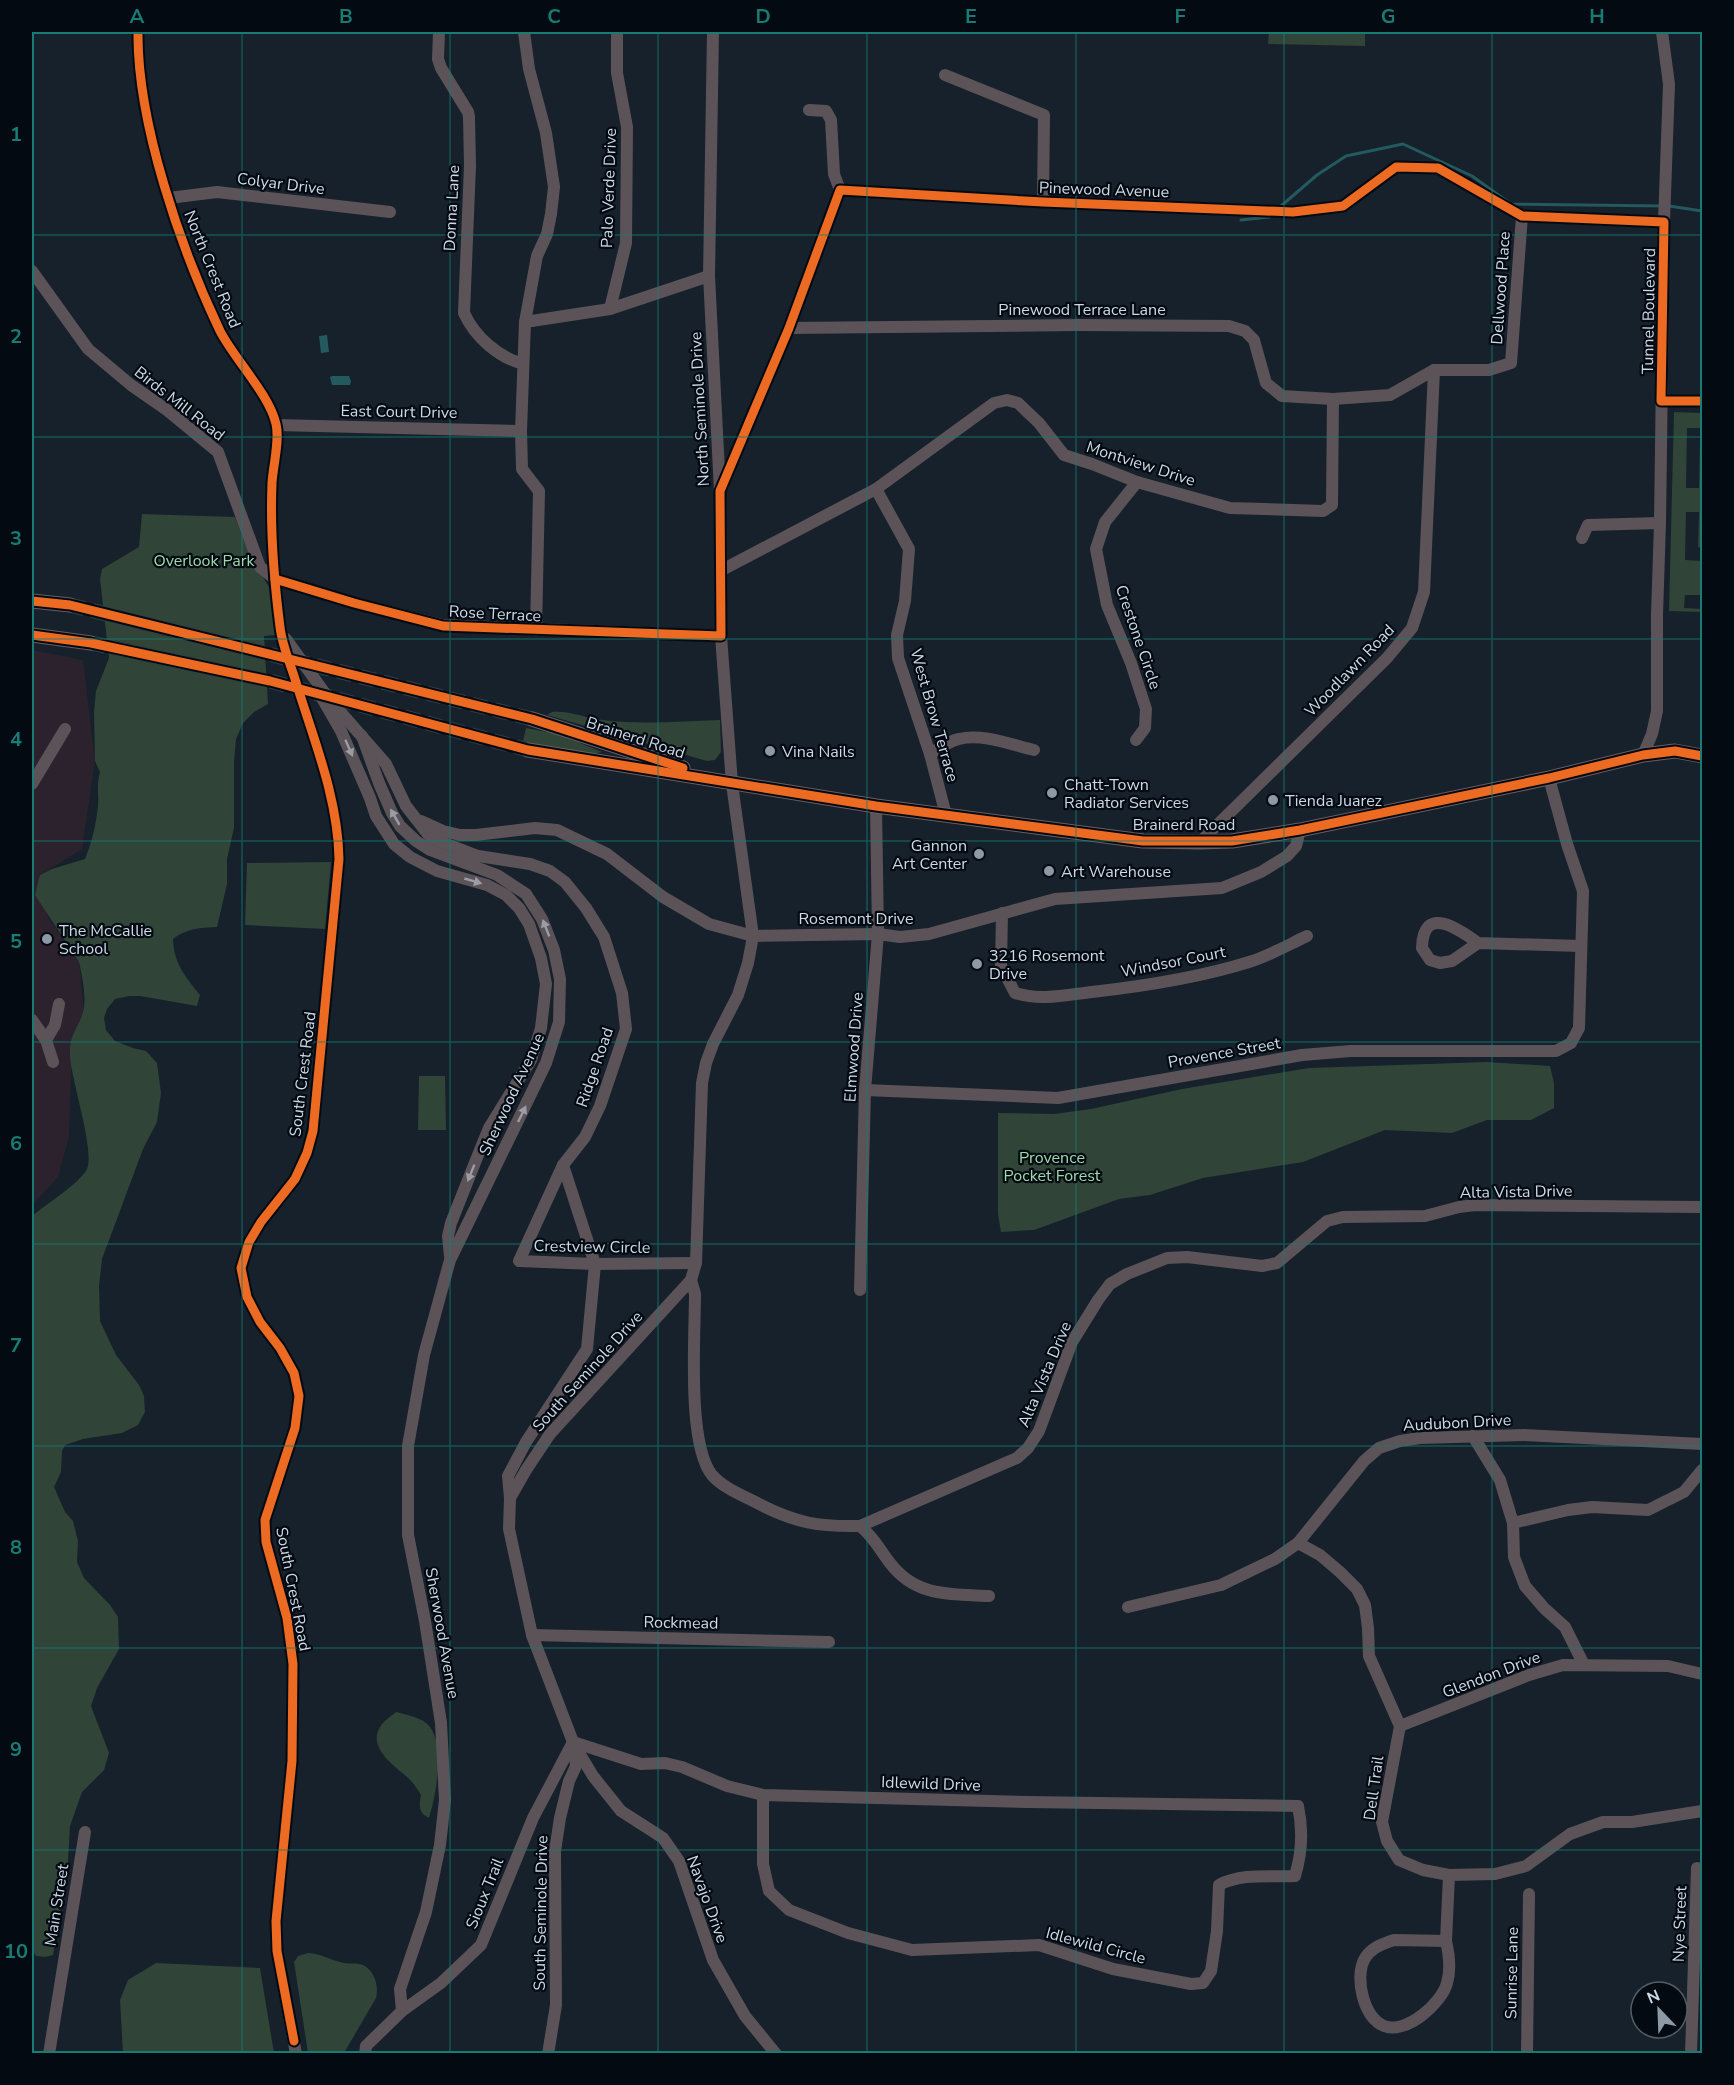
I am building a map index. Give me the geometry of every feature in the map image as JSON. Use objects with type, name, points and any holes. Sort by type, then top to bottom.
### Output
[{"type":"main road","points":[[32,602],[70,605]]},
{"type":"main road","points":[[32,635],[91,643]]},
{"type":"main road","name":"Brainerd Road","points":[[532,719],[732,784]]},
{"type":"main road","name":"Brainerd Road","points":[[528,750],[876,806],[1143,841],[1200,842],[1232,841],[1300,830],[1549,778],[1643,755],[1675,752],[1702,756]]},
{"type":"street","name":"North Crest Road","points":[[138,32],[141,76],[148,117],[169,198],[192,266],[221,333],[264,398],[276,425],[271,521],[275,579]]},
{"type":"street","name":"Donna Lane","points":[[439,32],[438,59],[441,68],[469,117],[470,166],[464,313],[469,325],[480,337],[501,354],[514,362],[523,364]]},
{"type":"street","points":[[524,32],[529,69],[546,133],[554,187],[547,234],[537,256],[525,322],[520,431],[522,469],[539,490],[536,630]]},
{"type":"street","name":"Palo Verde Drive","points":[[610,309],[626,243],[627,128],[617,73],[617,32]]},
{"type":"street","name":"North Seminole Drive","points":[[713,32],[709,276],[720,491],[721,636],[732,784]]},
{"type":"street","name":"Tunnel Boulevard","points":[[1643,755],[1652,734],[1657,711],[1664,222],[1669,84],[1662,32]]},
{"type":"street","points":[[945,75],[1044,115],[1043,202]]},
{"type":"street","points":[[720,491],[789,328],[840,190],[834,174],[831,120],[826,111],[809,110]]},
{"type":"street","name":"Pinewood Avenue","points":[[840,190],[1043,202],[1293,212],[1343,206],[1396,166],[1438,168],[1522,216],[1664,222]]},
{"type":"street","name":"Colyar Drive","points":[[169,198],[217,192],[390,212]]},
{"type":"street","name":"Dellwood Place","points":[[1434,370],[1489,370],[1510,363],[1522,216]]},
{"type":"street","name":"Birds Mill Road","points":[[32,271],[88,349],[131,386],[167,410],[218,452],[260,567],[275,579]]},
{"type":"street","points":[[525,322],[610,309],[709,276]]},
{"type":"street","name":"Pinewood Terrace Lane","points":[[789,328],[1229,326],[1245,332],[1254,340],[1266,384],[1282,396],[1334,399]]},
{"type":"street","points":[[1334,399],[1390,395],[1434,370]]},
{"type":"street","name":"Woodlawn Road","points":[[1200,842],[1387,658],[1412,628],[1424,592],[1434,370]]},
{"type":"street","name":"Montview Drive","points":[[720,571],[876,489],[994,403],[1007,400],[1018,403],[1039,423],[1064,455],[1137,482],[1230,508],[1323,511],[1332,505],[1334,399]]},
{"type":"street","points":[[1661,401],[1702,401]]},
{"type":"street","name":"East Court Drive","points":[[276,425],[520,431]]},
{"type":"street","name":"Crestone Circle","points":[[1136,740],[1145,728],[1146,709],[1131,663],[1107,605],[1096,549],[1105,522],[1137,482]]},
{"type":"street","name":"West Brow Terrace","points":[[876,489],[909,549],[905,602],[897,635],[898,658],[930,754],[946,815]]},
{"type":"street","points":[[1582,538],[1588,525],[1660,523]]},
{"type":"street","name":"Rose Terrace","points":[[275,579],[354,603],[442,625],[721,636]]},
{"type":"street","name":"South Crest Road","points":[[275,579],[280,630],[323,765],[339,833],[313,1131],[296,1179],[261,1222],[249,1242],[241,1268],[247,1297],[260,1322],[280,1348],[294,1373],[299,1395],[295,1428],[265,1520],[266,1542],[287,1618],[293,1664],[292,1761],[276,1921],[277,1951],[295,2047]]},
{"type":"street","name":"Ridge Road","points":[[280,630],[329,699],[386,764],[397,790],[431,838],[478,856],[530,864],[550,871],[565,882],[586,908],[604,937],[622,993],[626,1029],[600,1106],[585,1137],[563,1165]]},
{"type":"street","name":"Sherwood Avenue","points":[[314,677],[326,707],[346,742],[376,816],[394,844],[410,857],[437,871],[487,885],[506,895],[519,908],[529,924],[541,958],[546,984],[541,1028],[531,1060],[489,1128],[451,1223],[448,1236],[450,1260]]},
{"type":"street","points":[[32,784],[65,729]]},
{"type":"street","name":"Sherwood Avenue","points":[[362,736],[392,813],[400,826],[430,850],[497,875],[526,894],[542,919],[558,965],[560,979],[560,1022],[553,1044],[531,1096],[450,1260],[424,1355],[408,1446],[408,1535],[426,1622],[441,1724],[445,1800],[440,1845],[426,1911],[400,1989],[402,2011]]},
{"type":"street","points":[[930,754],[961,738],[981,738],[1034,750]]},
{"type":"street","points":[[1478,944],[1580,946],[1583,891],[1549,778]]},
{"type":"street","name":"South Seminole Drive","points":[[548,2054],[556,2005],[555,1851],[569,1781],[576,1766],[573,1742],[532,1635],[509,1530],[510,1498],[550,1434],[691,1280],[696,1263],[702,1083],[713,1044],[738,995],[748,963],[753,936],[732,784]]},
{"type":"street","name":"Elmwood Drive","points":[[860,1290],[865,1090],[878,934],[876,806]]},
{"type":"street","name":"Rosemont Drive","points":[[415,817],[428,825],[460,835],[535,828],[557,830],[607,854],[663,897],[709,924],[753,936],[878,934],[900,937],[936,933],[1055,898],[1222,888],[1261,872],[1287,856],[1296,846],[1300,830]]},
{"type":"street","name":"Windsor Court","points":[[1002,913],[1001,966],[1015,993],[1028,997],[1056,997],[1147,986],[1217,971],[1252,961],[1307,936]]},
{"type":"street","name":"Provence Street","points":[[865,1090],[1058,1098],[1302,1055],[1351,1051],[1556,1051],[1571,1043],[1579,1028],[1580,946]]},
{"type":"street","points":[[45,1040],[55,1025],[59,1004]]},
{"type":"street","points":[[32,1020],[45,1040],[53,1062]]},
{"type":"street","points":[[510,1498],[508,1476],[526,1442],[587,1349],[595,1264],[563,1165]]},
{"type":"street","name":"Crestview Circle","points":[[563,1165],[519,1261],[595,1264],[696,1263]]},
{"type":"street","name":"Alta Vista Drive","points":[[691,1280],[695,1294],[695,1400],[698,1442],[712,1474],[733,1490],[790,1518],[812,1525],[860,1526],[1017,1458],[1028,1448],[1039,1431],[1072,1342],[1098,1300],[1110,1284],[1150,1264],[1167,1258],[1187,1257],[1262,1266],[1277,1263],[1327,1221],[1343,1217],[1425,1216],[1475,1205],[1702,1207]]},
{"type":"street","name":"Audubon Drive","points":[[1128,1607],[1221,1585],[1275,1559],[1298,1543],[1364,1461],[1379,1448],[1420,1438],[1524,1435],[1702,1444]]},
{"type":"street","points":[[1473,1436],[1500,1480],[1513,1523],[1514,1557],[1525,1586],[1565,1628],[1584,1665]]},
{"type":"street","points":[[1513,1523],[1568,1510],[1592,1507],[1648,1510],[1684,1492],[1702,1470]]},
{"type":"street","points":[[860,1526],[868,1532],[901,1576],[918,1587],[935,1593],[989,1596]]},
{"type":"street","points":[[1298,1543],[1320,1555],[1357,1589],[1365,1605],[1369,1656],[1400,1726]]},
{"type":"street","name":"Rockmead","points":[[532,1635],[829,1642]]},
{"type":"street","name":"Glendon Drive","points":[[1400,1726],[1529,1675],[1563,1665],[1668,1666],[1702,1674]]},
{"type":"street","name":"Dell Trail","points":[[1400,1726],[1382,1822],[1387,1841],[1399,1860],[1423,1870],[1449,1875],[1495,1874],[1526,1866],[1570,1834],[1604,1822],[1632,1822],[1702,1811]]},
{"type":"street","name":"Sioux Trail","points":[[365,2054],[366,2046],[402,2011],[441,1983],[481,1945],[533,1818],[573,1742]]},
{"type":"street","name":"Idlewild Drive","points":[[573,1742],[641,1764],[665,1763],[682,1767],[727,1786],[763,1795],[1298,1806]]},
{"type":"street","name":"Navajo Drive","points":[[573,1742],[593,1776],[621,1811],[663,1838],[679,1861],[713,1960],[745,2016],[776,2054]]},
{"type":"street","name":"Idlewild Circle","points":[[763,1795],[763,1864],[769,1891],[789,1910],[848,1933],[912,1950],[1039,1945],[1113,1969],[1191,1984],[1203,1983],[1211,1971],[1217,1931],[1219,1885],[1228,1880],[1295,1876],[1299,1862],[1302,1824],[1298,1806]]},
{"type":"street","name":"Main Street","points":[[49,2054],[85,1833]]},
{"type":"street","name":"Nye Street","points":[[1691,2054],[1698,1868]]},
{"type":"street","points":[[1446,1941],[1394,1940],[1376,1947],[1364,1960],[1360,1977],[1363,1998],[1370,2015],[1384,2026],[1403,2027],[1434,2004],[1447,1983],[1449,1875]]},
{"type":"street","name":"Sunrise Lane","points":[[1527,2054],[1529,1894]]},
{"type":"shaded area","points":[[327,335],[329,352],[321,353],[319,336]]},
{"type":"shaded area","points":[[349,376],[350,385],[332,385],[330,377]]},
{"type":"shaded area","name":"The McCallie School","points":[[32,650],[83,660],[95,761],[82,849],[40,875],[47,916],[79,962],[84,1011],[72,1038],[69,1137],[58,1177],[32,1205]]},
{"type":"green space","points":[[1269,32],[1365,32],[1365,46],[1268,44]]},
{"type":"green space","points":[[1674,412],[1702,413],[1702,428],[1687,428],[1686,488],[1699,488],[1700,440],[1702,440],[1702,548],[1698,547],[1699,512],[1686,512],[1685,560],[1702,561],[1702,595],[1685,595],[1684,608],[1702,609],[1702,612],[1669,611]]},
{"type":"green space","name":"Overlook Park","points":[[142,514],[235,517],[252,559],[269,587],[275,635],[264,636],[268,704],[254,712],[243,723],[236,739],[234,828],[227,859],[227,884],[217,927],[199,928],[173,939],[178,963],[200,995],[197,1006],[129,996],[115,999],[107,1009],[104,1018],[106,1030],[115,1041],[146,1051],[157,1063],[161,1093],[157,1122],[143,1149],[102,1259],[99,1286],[100,1321],[116,1355],[139,1385],[144,1396],[145,1412],[138,1425],[122,1433],[83,1439],[65,1445],[62,1451],[61,1472],[54,1487],[65,1512],[73,1521],[78,1541],[77,1562],[84,1578],[110,1605],[118,1617],[119,1649],[97,1688],[91,1706],[109,1753],[104,1770],[82,1792],[70,1826],[68,1862],[53,1955],[45,1957],[36,1956],[32,1950],[32,1216],[77,1181],[87,1169],[89,1160],[70,1056],[72,1037],[84,1007],[79,962],[35,895],[40,875],[85,859],[92,840],[97,813],[100,772],[95,761],[94,712],[96,691],[109,658],[100,579],[102,569],[139,547]]},
{"type":"green space","points":[[552,712],[632,722],[720,720],[721,752],[715,760],[707,761],[547,715]]},
{"type":"green space","points":[[526,728],[558,734],[602,752],[575,752],[523,741]]},
{"type":"green space","points":[[331,862],[325,929],[245,925],[247,863]]},
{"type":"green space","name":"Provence Pocket Forest","points":[[1487,1062],[1550,1066],[1554,1083],[1554,1108],[1531,1120],[1487,1120],[1452,1133],[1385,1130],[1303,1162],[1203,1178],[1150,1195],[1119,1199],[1034,1230],[1001,1232],[998,1214],[998,1113],[1054,1114],[1091,1109],[1182,1089],[1309,1068]]},
{"type":"green space","points":[[419,1076],[445,1076],[446,1130],[418,1130]]},
{"type":"green space","points":[[396,1712],[423,1721],[435,1736],[438,1772],[429,1818],[421,1811],[421,1795],[416,1787],[384,1756],[377,1743],[380,1726]]},
{"type":"green space","points":[[308,1953],[343,1963],[363,1965],[371,1971],[375,1980],[376,1998],[344,2053],[308,2053],[294,1962],[298,1956]]},
{"type":"green space","points":[[156,1963],[260,1968],[274,2053],[123,2053],[120,2000],[128,1980]]},
{"type":"waterway","points":[[1281,206],[1317,175],[1346,156],[1403,144],[1472,176],[1511,204],[1663,206]]},
{"type":"waterway","points":[[1669,206],[1702,211]]},
{"type":"waterway","points":[[1241,220],[1272,215]]},
{"type":"tunnel","points":[[70,605],[532,719]]},
{"type":"tunnel","points":[[91,643],[270,681],[528,750]]},
{"type":"cycle path","points":[[138,32],[145,106],[153,145],[177,224],[220,331],[259,389],[276,424],[272,519],[274,573],[280,627],[284,647],[323,768],[338,836],[339,859],[313,1131],[307,1153],[295,1179],[261,1222],[249,1242],[241,1268],[247,1297],[260,1322],[280,1348],[294,1373],[299,1396],[295,1428],[265,1520],[266,1542],[287,1618],[293,1664],[292,1761],[276,1921],[277,1951],[294,2041]]},
{"type":"cycle path","points":[[275,579],[354,603],[443,626],[721,636],[720,491],[789,328],[840,190],[1043,202],[1293,212],[1343,206],[1396,167],[1438,168],[1522,216],[1664,222],[1661,401],[1702,401]]},
{"type":"cycle path","points":[[32,601],[70,605],[532,719],[683,768]]},
{"type":"cycle path","points":[[32,635],[91,643],[270,681],[528,750],[876,806],[1143,841],[1232,841],[1300,830],[1549,778],[1643,755],[1675,751],[1702,756]]},
{"type":"place","name":"Vina Nails","points":[[770,751]]},
{"type":"place","name":"Chatt-Town Radiator Services","points":[[1052,793]]},
{"type":"place","name":"Tienda Juarez","points":[[1273,800]]},
{"type":"place","name":"Gannon Art Center","points":[[979,854]]},
{"type":"place","name":"Art Warehouse","points":[[1049,871]]},
{"type":"place","name":"The McCallie School","points":[[47,939]]},
{"type":"place","name":"3216 Rosemont Drive","points":[[977,964]]}]
